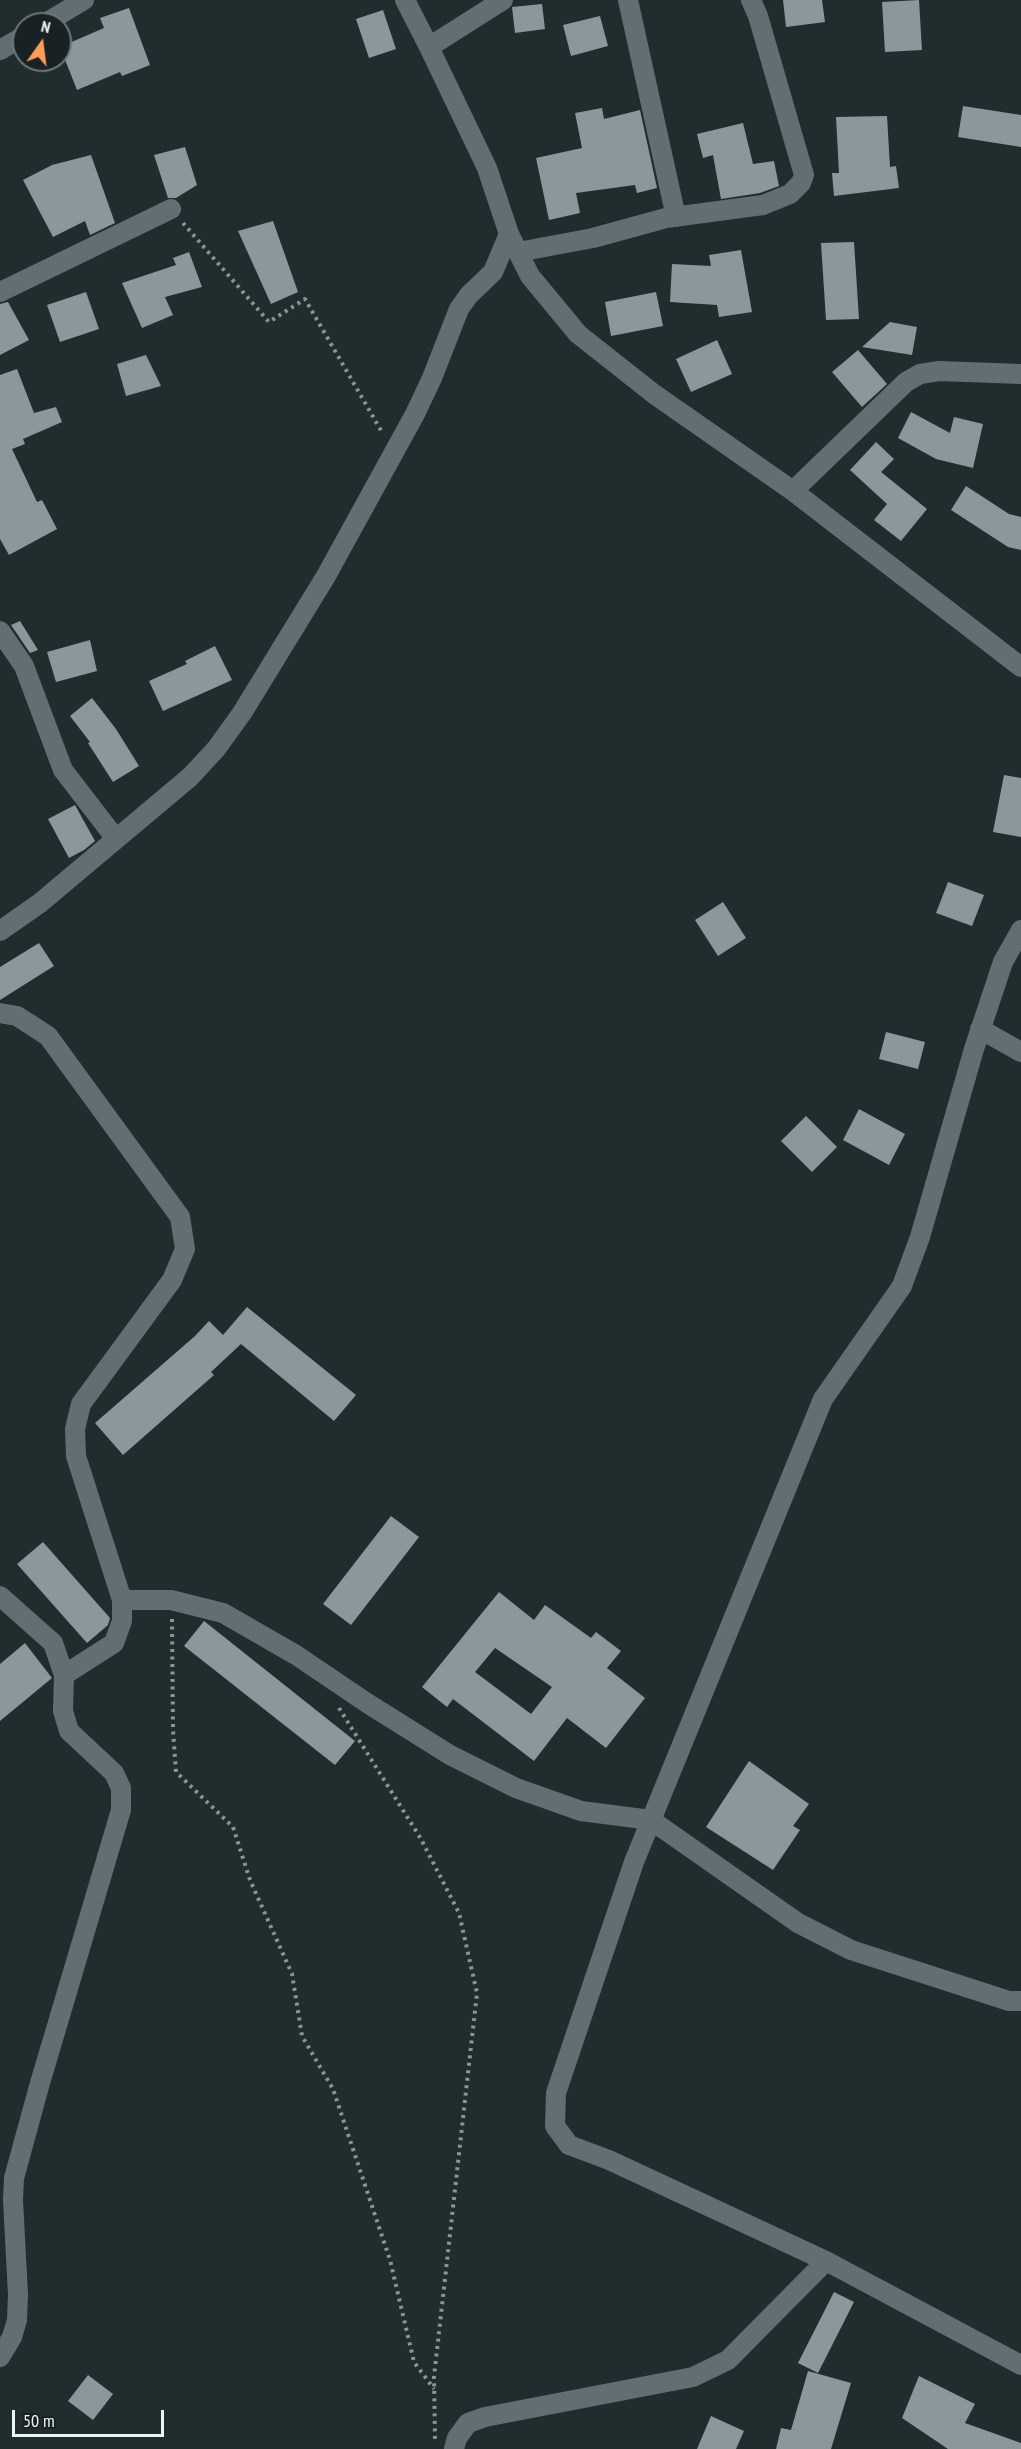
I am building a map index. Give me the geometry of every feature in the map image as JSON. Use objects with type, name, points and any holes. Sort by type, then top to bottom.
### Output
[{"type":"street","points":[[64,12],[84,0]]},
{"type":"street","points":[[405,0],[488,168],[509,234],[530,276],[578,334],[654,394],[793,491],[1021,667]]},
{"type":"street","points":[[429,46],[502,0]]},
{"type":"street","points":[[628,0],[676,217]]},
{"type":"street","points":[[518,252],[593,238],[676,217],[763,205],[790,194],[801,183],[804,175],[758,16],[751,0]]},
{"type":"street","points":[[0,292],[171,209]]},
{"type":"street","points":[[0,931],[40,903],[190,777],[216,749],[242,713],[326,576],[432,378],[459,309],[469,295],[493,272],[509,234]]},
{"type":"street","points":[[493,272],[530,276]]},
{"type":"street","points":[[793,491],[906,382],[920,374],[939,371],[1021,374]]},
{"type":"street","points":[[0,631],[24,666],[63,770],[116,839]]},
{"type":"street","points":[[1021,930],[1003,962],[920,1237],[902,1286],[823,1399],[634,1862],[556,2093],[555,2126],[569,2145],[609,2160],[826,2261],[1021,2365]]},
{"type":"street","points":[[0,1013],[17,1016],[48,1036],[180,1217],[185,1249],[172,1280],[81,1404],[75,1429],[76,1456],[122,1600],[122,1621],[114,1643],[64,1675]]},
{"type":"street","points":[[981,1029],[1021,1052]]},
{"type":"street","points":[[0,1596],[53,1643],[64,1675],[63,1711],[69,1731],[114,1773],[121,1788],[121,1810],[14,2178],[17,2320],[12,2337],[0,2357]]},
{"type":"street","points":[[122,1600],[171,1600],[223,1613],[296,1655],[450,1755],[516,1788],[581,1811],[651,1820],[798,1923],[851,1950],[1009,2001],[1021,2001]]},
{"type":"street","points":[[454,2449],[457,2438],[468,2423],[485,2417],[693,2377],[728,2360],[826,2261]]},
{"type":"path","points":[[171,209],[269,322],[305,299],[394,452]]},
{"type":"path","points":[[171,1600],[176,1772],[232,1827],[250,1880],[292,1974],[302,2036],[333,2089],[390,2260],[414,2362],[434,2389]]},
{"type":"path","points":[[337,1705],[421,1839],[459,1913],[477,1993],[444,2275],[434,2389],[435,2449]]},
{"type":"building","points":[[783,0],[822,0],[825,22],[786,27]]},
{"type":"building","points":[[919,0],[922,50],[885,52],[882,2]]},
{"type":"building","points":[[542,4],[545,29],[515,33],[512,7]]},
{"type":"building","points":[[129,8],[150,65],[122,76],[120,72],[77,90],[70,72],[72,72],[72,42],[104,28],[100,18]]},
{"type":"building","points":[[383,10],[396,49],[369,58],[356,19]]},
{"type":"building","points":[[600,16],[608,46],[571,56],[563,25]]},
{"type":"building","points":[[963,106],[1021,115],[1021,147],[958,137]]},
{"type":"building","points":[[602,108],[604,119],[640,110],[657,188],[637,193],[635,185],[576,193],[580,213],[549,220],[536,158],[582,148],[575,113]]},
{"type":"building","points":[[887,116],[890,167],[896,166],[899,188],[834,196],[832,173],[839,173],[836,117]]},
{"type":"building","points":[[743,123],[753,164],[774,161],[779,186],[760,193],[721,199],[713,155],[703,158],[697,134]]},
{"type":"building","points":[[185,147],[197,185],[176,198],[168,198],[154,155]]},
{"type":"building","points":[[91,155],[115,223],[90,235],[85,221],[53,237],[23,180],[52,165]]},
{"type":"building","points":[[273,221],[298,292],[271,304],[238,231]]},
{"type":"building","points":[[854,242],[859,319],[826,320],[821,243]]},
{"type":"building","points":[[741,250],[752,312],[719,317],[717,305],[670,302],[672,264],[711,266],[709,255]]},
{"type":"building","points":[[189,252],[202,287],[165,297],[173,315],[142,328],[122,283],[176,265],[173,258]]},
{"type":"building","points":[[86,292],[99,329],[60,342],[47,305]]},
{"type":"building","points":[[656,292],[663,326],[611,336],[605,302]]},
{"type":"building","points":[[8,302],[29,340],[0,355],[0,304]]},
{"type":"building","points":[[890,322],[917,327],[912,355],[862,347]]},
{"type":"building","points":[[717,340],[732,374],[691,392],[676,359]]},
{"type":"building","points":[[858,350],[887,384],[862,407],[832,372]]},
{"type":"building","points":[[146,355],[161,386],[126,396],[117,364]]},
{"type":"building","points":[[17,369],[34,413],[56,407],[62,422],[23,439],[25,444],[12,449],[37,502],[42,500],[57,529],[9,555],[0,539],[0,375]]},
{"type":"building","points":[[911,412],[950,433],[954,417],[983,424],[973,468],[936,459],[898,438]]},
{"type":"building","points":[[876,442],[894,459],[881,472],[927,509],[901,541],[874,520],[887,504],[850,470]]},
{"type":"building","points":[[966,486],[1009,514],[1021,517],[1021,550],[1008,547],[951,510]]},
{"type":"building","points":[[20,621],[38,650],[30,653],[11,625]]},
{"type":"building","points":[[90,640],[97,671],[56,682],[47,652]]},
{"type":"building","points":[[215,646],[232,680],[163,711],[149,681],[187,664],[185,661]]},
{"type":"building","points":[[92,698],[116,729],[139,766],[113,782],[88,743],[90,742],[70,716]]},
{"type":"building","points":[[1004,775],[1021,778],[1021,837],[993,832]]},
{"type":"building","points":[[75,805],[95,841],[69,858],[48,819]]},
{"type":"building","points":[[948,882],[984,895],[972,926],[936,913]]},
{"type":"building","points":[[723,902],[746,938],[718,956],[695,920]]},
{"type":"building","points":[[39,943],[54,966],[0,1000],[0,967]]},
{"type":"building","points":[[886,1032],[925,1042],[918,1069],[879,1059]]},
{"type":"building","points":[[859,1109],[905,1134],[889,1165],[843,1140]]},
{"type":"building","points":[[806,1116],[837,1147],[812,1172],[781,1141]]},
{"type":"building","points":[[247,1307],[356,1395],[334,1421],[241,1344],[211,1372],[214,1375],[123,1455],[95,1423],[195,1336],[209,1321],[223,1335]]},
{"type":"building","points":[[391,1516],[419,1537],[351,1625],[323,1604]]},
{"type":"building","points":[[43,1542],[110,1618],[108,1625],[87,1643],[17,1564]]},
{"type":"building","points":[[499,1592],[534,1620],[545,1605],[591,1638],[596,1632],[621,1651],[607,1668],[645,1698],[606,1748],[567,1718],[534,1761],[453,1699],[447,1707],[422,1687]],"holes":[[[495,1648],[552,1687],[531,1714],[475,1672]]]},
{"type":"building","points":[[204,1621],[355,1741],[335,1765],[184,1646]]},
{"type":"building","points":[[25,1643],[52,1678],[0,1721],[0,1664]]},
{"type":"building","points":[[749,1761],[809,1804],[793,1826],[800,1830],[773,1870],[706,1827]]},
{"type":"building","points":[[834,2292],[854,2302],[818,2373],[798,2363]]},
{"type":"building","points":[[808,2371],[851,2383],[831,2449],[776,2449],[781,2428],[791,2430]]},
{"type":"building","points":[[88,2375],[113,2394],[93,2420],[68,2401]]},
{"type":"building","points":[[919,2376],[975,2404],[965,2423],[1021,2443],[1021,2449],[948,2449],[902,2418]]},
{"type":"building","points":[[711,2416],[744,2431],[736,2449],[697,2449]]}]
